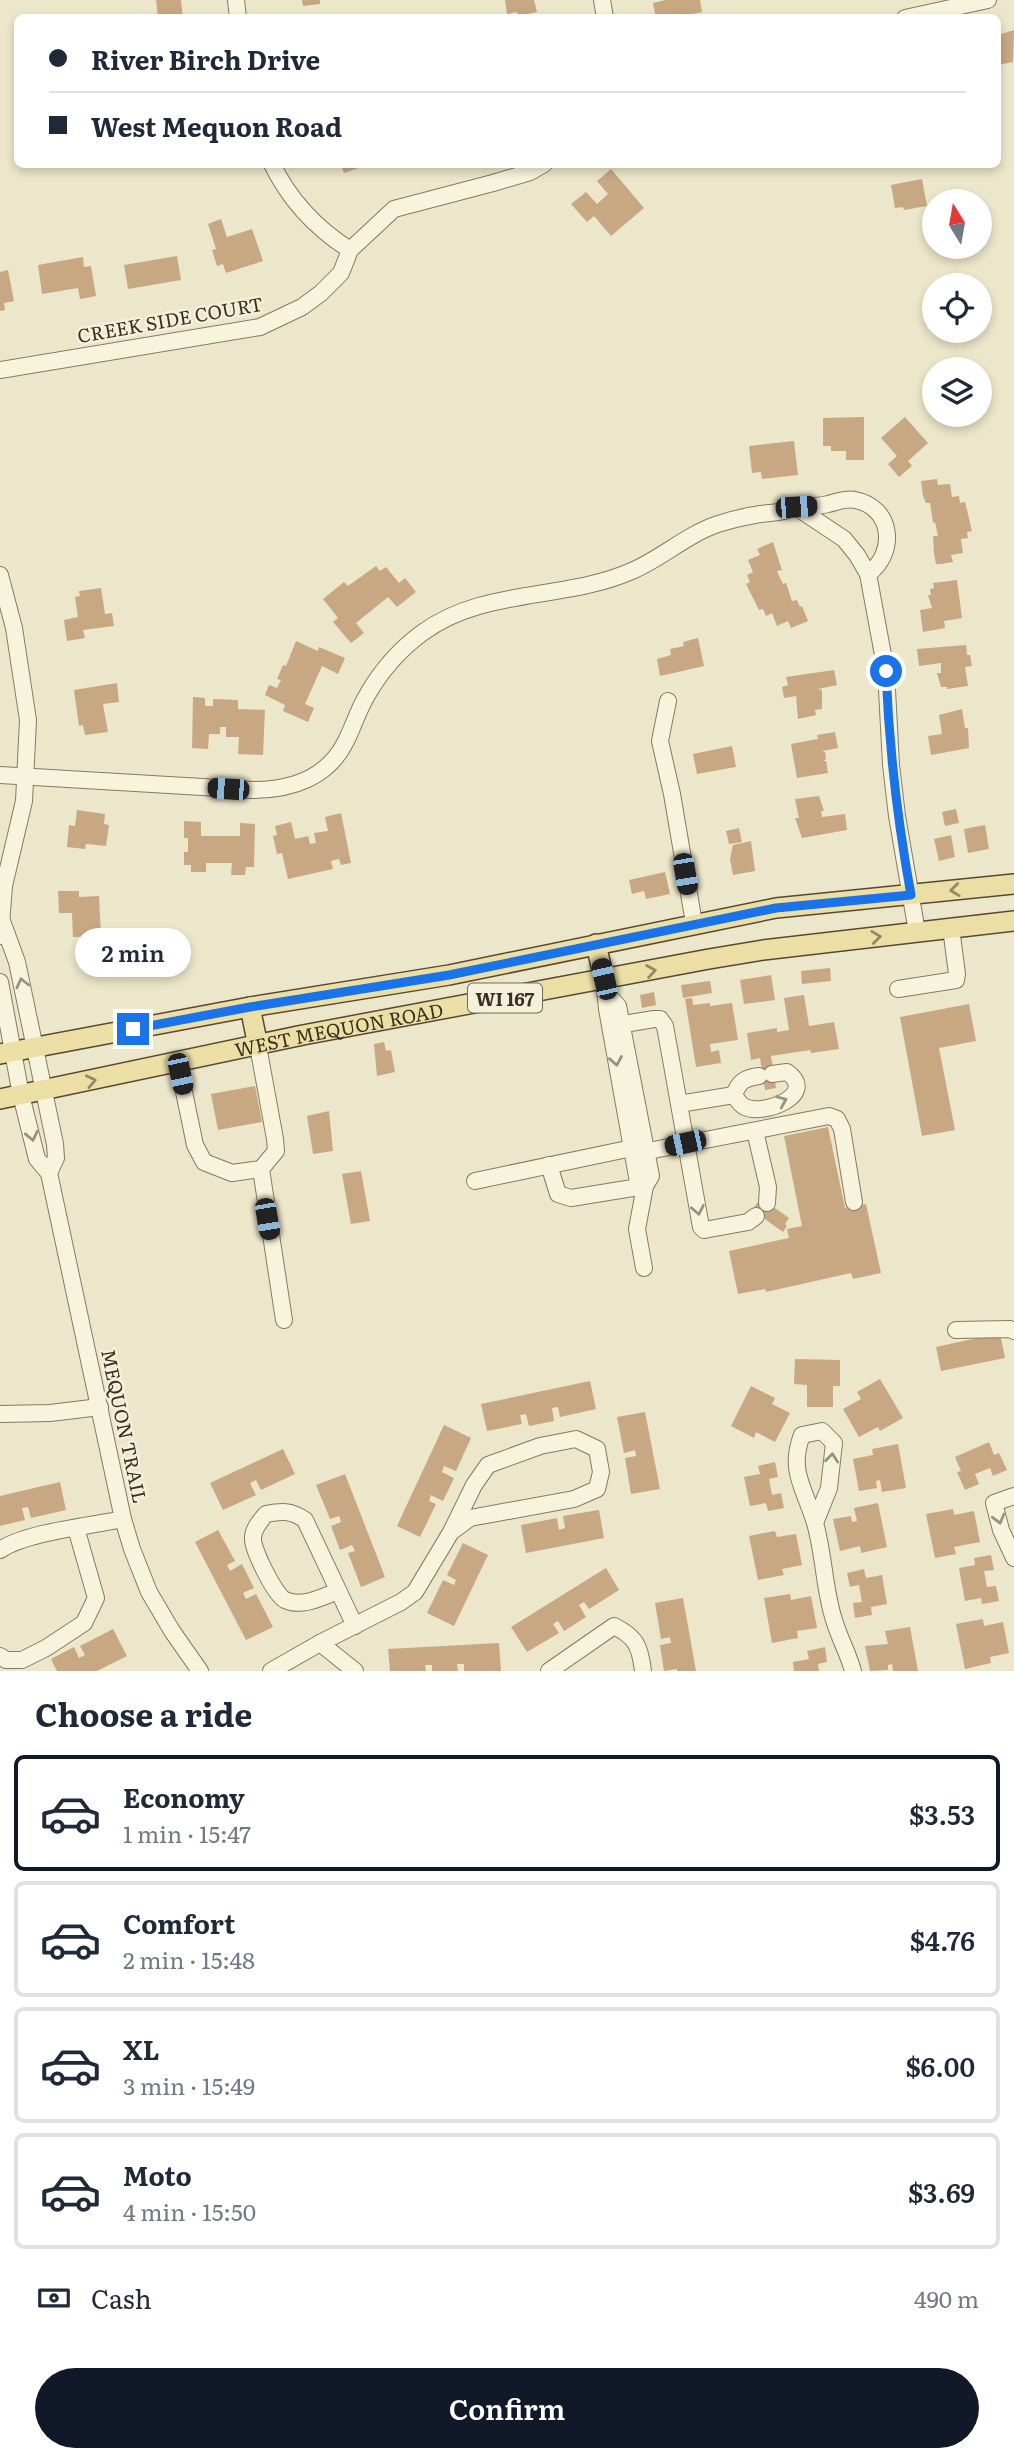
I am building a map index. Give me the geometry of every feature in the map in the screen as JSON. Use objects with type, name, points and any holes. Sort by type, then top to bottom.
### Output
[{"type":"main road","name":"WEST MEQUON ROAD","points":[[6,1052],[250,1007],[449,975],[776,908],[1014,884]]},
{"type":"main road","name":"WEST MEQUON ROAD","points":[[0,1099],[303,1035],[605,986],[763,950],[1014,921]]},
{"type":"main road","points":[[596,944],[605,986]]},
{"type":"main road","points":[[250,1007],[258,1046]]},
{"type":"street","points":[[916,14],[941,5],[988,0]]},
{"type":"street","points":[[274,168],[283,188],[328,236],[350,250]]},
{"type":"street","name":"CREEK SIDE COURT","points":[[0,370],[260,327],[302,307],[321,293],[341,273],[350,250],[394,209],[494,183],[537,168]]},
{"type":"street","points":[[0,775],[253,790],[278,790],[301,783],[320,773],[333,761],[345,744],[364,699],[380,674],[401,650],[423,632],[467,608],[595,582],[635,570],[676,544],[717,524],[756,514],[786,512],[796,507],[855,500],[872,508],[884,521],[888,538],[886,554],[878,567],[868,575]]},
{"type":"street","points":[[796,507],[844,539],[868,575],[886,671],[891,765],[916,932]]},
{"type":"street","points":[[0,575],[15,628],[26,708],[24,801],[4,886],[1,928]]},
{"type":"street","points":[[668,701],[660,741],[694,923]]},
{"type":"street","name":"MEQUON TRAIL","points":[[1,928],[17,962],[36,1047],[56,1158],[49,1173]]},
{"type":"street","points":[[898,989],[956,980],[951,928]]},
{"type":"street","name":"MEQUON TRAIL","points":[[0,982],[6,1052],[21,1095],[37,1159],[49,1173],[123,1519],[149,1592],[200,1671]]},
{"type":"street","points":[[605,986],[616,1025],[637,1151],[638,1182],[645,1185]]},
{"type":"street","points":[[616,1025],[660,1019],[665,1026],[701,1227],[705,1230],[748,1222],[761,1210],[768,1187],[755,1131]]},
{"type":"street","points":[[178,1063],[195,1145],[204,1162],[233,1173],[261,1169],[276,1151],[258,1046]]},
{"type":"street","points":[[787,1072],[794,1077],[796,1085],[794,1096],[788,1101],[749,1109],[734,1095],[738,1085],[746,1078],[787,1072]]},
{"type":"street","points":[[679,1104],[734,1095]]},
{"type":"street","points":[[475,1181],[549,1165],[829,1116],[837,1119],[842,1129],[854,1202]]},
{"type":"street","points":[[549,1165],[558,1194],[571,1198],[645,1185]]},
{"type":"street","points":[[261,1169],[284,1320]]},
{"type":"street","points":[[644,1268],[637,1229],[645,1185]]},
{"type":"street","points":[[956,1330],[1014,1331]]},
{"type":"street","points":[[0,1414],[50,1413],[100,1407]]},
{"type":"street","points":[[815,1523],[829,1488],[834,1443],[822,1431],[802,1435],[795,1452],[798,1479],[815,1523],[834,1620],[853,1671]]},
{"type":"street","points":[[271,1671],[415,1592],[451,1532],[474,1485],[488,1465],[540,1446],[576,1439],[597,1449],[601,1472],[597,1489],[574,1499],[470,1518],[451,1532]]},
{"type":"street","points":[[1014,1496],[994,1503],[1001,1530],[1014,1555]]},
{"type":"street","points":[[338,1591],[302,1602],[287,1601],[278,1595],[257,1554],[253,1538],[257,1524],[266,1514],[281,1511],[295,1513],[305,1520],[355,1626]]},
{"type":"street","points":[[0,1550],[30,1538],[123,1519]]},
{"type":"street","points":[[0,1656],[6,1660],[22,1660],[47,1648],[85,1623],[96,1598],[76,1528]]},
{"type":"street","points":[[549,1671],[614,1626],[628,1633],[640,1650],[643,1671]]},
{"type":"street","points":[[320,1643],[355,1671]]},
{"type":"building","points":[[156,0],[181,0],[183,14],[158,14]]},
{"type":"building","points":[[302,0],[320,0],[320,4],[303,6]]},
{"type":"building","points":[[505,0],[534,0],[537,12],[507,14]]},
{"type":"building","points":[[666,0],[700,0],[702,12],[655,14],[653,3]]},
{"type":"building","points":[[1014,30],[1013,62],[1001,64],[1001,34]]},
{"type":"building","points":[[342,168],[358,168],[344,173]]},
{"type":"building","points":[[611,169],[644,208],[611,236],[594,216],[587,222],[571,204],[586,192],[597,204],[608,194],[597,181]]},
{"type":"building","points":[[922,179],[922,207],[904,210],[903,207],[895,208],[891,185]]},
{"type":"building","points":[[221,219],[227,237],[252,229],[263,261],[226,273],[223,264],[217,266],[212,250],[216,249],[208,224]]},
{"type":"building","points":[[177,256],[181,280],[128,289],[124,265]]},
{"type":"building","points":[[83,257],[84,267],[91,266],[96,296],[80,299],[78,288],[42,294],[38,265]]},
{"type":"building","points":[[8,270],[14,301],[4,303],[5,310],[0,311],[0,272]]},
{"type":"building","points":[[864,417],[864,460],[846,460],[846,451],[831,451],[831,446],[823,446],[823,418]]},
{"type":"building","points":[[905,417],[928,443],[908,461],[912,466],[899,477],[888,464],[897,456],[881,438]]},
{"type":"building","points":[[794,441],[798,475],[762,479],[761,472],[752,473],[749,446]]},
{"type":"building","points":[[937,479],[938,485],[950,484],[952,497],[959,496],[960,503],[965,502],[972,531],[967,532],[968,538],[961,539],[963,553],[951,555],[953,562],[941,564],[936,564],[933,536],[938,536],[930,503],[926,503],[923,496],[921,481]]},
{"type":"building","points":[[773,542],[782,570],[777,571],[779,576],[783,584],[786,583],[792,601],[797,600],[800,607],[802,606],[808,621],[791,628],[788,621],[777,626],[772,613],[766,616],[763,609],[759,610],[746,584],[750,582],[747,575],[753,572],[748,560],[760,555],[757,549]]},
{"type":"building","points":[[376,566],[380,571],[386,567],[399,583],[405,578],[416,592],[397,607],[388,597],[356,623],[364,633],[351,643],[333,622],[338,618],[323,599],[344,582],[348,586]]},
{"type":"building","points":[[957,580],[962,618],[944,621],[945,628],[923,632],[920,610],[932,608],[928,595],[931,595],[930,589],[934,588],[933,583]]},
{"type":"building","points":[[101,588],[105,614],[112,613],[114,626],[83,630],[85,638],[67,641],[64,620],[78,617],[75,597],[80,596],[79,591]]},
{"type":"building","points":[[698,638],[704,666],[660,676],[657,659],[671,655],[670,649],[684,646],[683,642]]},
{"type":"building","points":[[296,641],[318,651],[319,647],[345,658],[338,674],[322,666],[305,704],[314,708],[308,722],[283,711],[285,705],[265,695],[269,685],[277,688],[281,680],[277,679],[283,665],[286,666]]},
{"type":"building","points":[[966,645],[972,666],[965,667],[968,686],[947,689],[941,687],[937,673],[941,673],[941,663],[919,666],[917,649]]},
{"type":"building","points":[[834,670],[837,685],[818,689],[822,690],[822,709],[815,710],[816,715],[798,719],[796,696],[784,698],[782,687],[788,685],[786,677]]},
{"type":"building","points":[[117,683],[119,702],[103,704],[108,732],[85,735],[83,725],[79,726],[74,690]]},
{"type":"building","points":[[193,697],[205,698],[205,706],[213,706],[213,699],[238,700],[238,709],[265,710],[263,755],[238,754],[239,737],[226,737],[226,727],[220,727],[220,734],[209,734],[208,749],[192,748]]},
{"type":"building","points":[[962,709],[965,728],[968,728],[969,748],[931,755],[928,736],[942,734],[939,715]]},
{"type":"building","points":[[835,732],[838,748],[822,751],[825,752],[826,759],[823,761],[826,761],[828,773],[797,778],[791,744],[818,739],[817,735]]},
{"type":"building","points":[[732,746],[736,767],[697,774],[693,754]]},
{"type":"building","points":[[819,796],[824,811],[821,811],[822,817],[845,814],[847,830],[802,838],[795,818],[799,818],[795,799]]},
{"type":"building","points":[[956,809],[959,823],[945,826],[942,812]]},
{"type":"building","points":[[77,810],[105,814],[104,824],[109,825],[106,846],[86,844],[85,849],[67,847],[69,825],[75,826]]},
{"type":"building","points":[[341,813],[351,863],[341,865],[339,859],[331,861],[333,869],[288,879],[282,853],[277,854],[273,836],[277,835],[275,826],[291,822],[295,839],[308,836],[310,844],[316,843],[314,833],[328,831],[325,817]]},
{"type":"building","points":[[184,821],[201,822],[201,836],[240,836],[240,823],[255,824],[254,867],[246,867],[245,875],[231,875],[232,863],[206,863],[206,872],[191,872],[191,865],[184,865],[188,838],[184,838]]},
{"type":"building","points":[[985,825],[989,849],[968,853],[964,829]]},
{"type":"building","points":[[739,828],[742,842],[729,844],[726,831]]},
{"type":"building","points":[[951,835],[955,857],[939,861],[934,839]]},
{"type":"building","points":[[751,841],[755,871],[733,875],[730,859],[733,845]]},
{"type":"building","points":[[665,872],[670,894],[646,899],[644,891],[632,894],[629,880]]},
{"type":"building","points":[[58,891],[79,891],[79,897],[99,896],[101,936],[73,937],[72,913],[59,913]]},
{"type":"building","points":[[830,968],[831,981],[802,984],[801,971]]},
{"type":"building","points":[[771,975],[775,1000],[744,1004],[740,980]]},
{"type":"building","points":[[710,981],[712,993],[683,998],[681,985]]},
{"type":"building","points":[[654,992],[656,1005],[642,1008],[640,995]]},
{"type":"building","points":[[804,995],[809,1026],[834,1022],[839,1049],[771,1056],[776,1088],[765,1090],[760,1058],[751,1060],[747,1033],[777,1028],[777,1032],[789,1030],[784,998]]},
{"type":"building","points":[[692,998],[693,1005],[732,1003],[738,1040],[710,1044],[711,1052],[719,1050],[721,1063],[696,1067],[685,999]]},
{"type":"building","points":[[969,1004],[976,1041],[939,1048],[955,1130],[922,1136],[900,1017]]},
{"type":"building","points":[[384,1042],[386,1051],[391,1050],[395,1072],[377,1076],[374,1044]]},
{"type":"building","points":[[255,1086],[262,1122],[218,1130],[211,1094]]},
{"type":"building","points":[[329,1111],[333,1151],[313,1154],[307,1116]]},
{"type":"building","points":[[828,1127],[845,1208],[866,1204],[881,1273],[853,1279],[851,1273],[766,1292],[765,1289],[738,1294],[729,1251],[789,1238],[787,1229],[802,1226],[784,1136]]},
{"type":"building","points":[[361,1171],[370,1221],[351,1224],[342,1174]]},
{"type":"building","points":[[761,1198],[789,1218],[783,1232],[752,1210]]},
{"type":"building","points":[[1000,1333],[1005,1358],[941,1371],[936,1347]]},
{"type":"building","points":[[795,1359],[840,1360],[840,1386],[833,1386],[833,1407],[807,1407],[807,1385],[794,1384]]},
{"type":"building","points":[[880,1379],[903,1418],[880,1431],[878,1427],[859,1437],[843,1409],[861,1399],[857,1392]]},
{"type":"building","points":[[590,1381],[596,1409],[560,1417],[558,1407],[552,1408],[554,1421],[529,1426],[526,1414],[520,1415],[522,1424],[487,1431],[481,1404]]},
{"type":"building","points":[[751,1386],[775,1398],[772,1404],[790,1413],[775,1442],[756,1432],[754,1438],[731,1426]]},
{"type":"building","points":[[645,1412],[660,1489],[631,1494],[625,1458],[636,1456],[635,1450],[624,1453],[617,1417]]},
{"type":"building","points":[[444,1425],[471,1438],[456,1471],[444,1466],[442,1472],[454,1478],[443,1501],[431,1495],[429,1501],[436,1504],[420,1537],[397,1526]]},
{"type":"building","points":[[989,1442],[994,1455],[999,1453],[1007,1470],[993,1476],[990,1468],[975,1474],[979,1484],[965,1490],[957,1472],[961,1471],[955,1457]]},
{"type":"building","points":[[898,1444],[906,1488],[882,1492],[880,1480],[876,1481],[877,1488],[859,1491],[853,1459],[873,1455],[872,1449]]},
{"type":"building","points":[[283,1449],[295,1474],[261,1490],[256,1480],[250,1483],[256,1495],[223,1510],[210,1483]]},
{"type":"building","points":[[775,1462],[778,1477],[769,1479],[772,1495],[781,1493],[784,1508],[768,1511],[766,1503],[750,1506],[744,1477],[760,1474],[758,1466]]},
{"type":"building","points":[[345,1474],[385,1577],[361,1587],[348,1553],[355,1551],[352,1545],[340,1550],[331,1526],[341,1522],[339,1516],[330,1519],[316,1485]]},
{"type":"building","points":[[60,1482],[66,1510],[31,1518],[28,1507],[22,1508],[25,1520],[0,1526],[0,1496]]},
{"type":"building","points":[[878,1503],[887,1547],[861,1553],[860,1546],[840,1551],[833,1519],[851,1516],[852,1522],[857,1521],[854,1508]]},
{"type":"building","points":[[953,1509],[954,1515],[974,1511],[980,1542],[954,1547],[956,1554],[935,1558],[926,1514]]},
{"type":"building","points":[[599,1510],[604,1538],[526,1553],[521,1525],[557,1518],[559,1530],[565,1528],[563,1516]]},
{"type":"building","points":[[218,1530],[235,1561],[227,1565],[230,1571],[242,1564],[254,1588],[243,1593],[246,1599],[256,1594],[273,1627],[246,1640],[195,1542]]},
{"type":"building","points":[[775,1531],[777,1537],[796,1534],[802,1565],[782,1569],[784,1575],[758,1580],[749,1536]]},
{"type":"building","points":[[463,1543],[488,1555],[454,1626],[427,1613],[443,1580],[454,1585],[456,1580],[447,1575]]},
{"type":"building","points":[[991,1555],[994,1570],[984,1571],[987,1587],[996,1586],[999,1601],[982,1604],[981,1598],[965,1601],[959,1568],[975,1565],[974,1558]]},
{"type":"building","points":[[606,1568],[619,1590],[589,1609],[584,1602],[579,1605],[586,1617],[564,1631],[558,1621],[553,1624],[559,1633],[527,1652],[511,1627]]},
{"type":"building","points":[[864,1569],[866,1578],[882,1575],[887,1604],[871,1607],[872,1615],[855,1618],[853,1603],[862,1602],[859,1585],[850,1587],[847,1573]]},
{"type":"building","points":[[790,1594],[791,1600],[811,1596],[817,1628],[797,1631],[798,1638],[772,1643],[764,1598]]},
{"type":"building","points":[[683,1598],[696,1671],[664,1671],[660,1645],[671,1643],[670,1637],[661,1639],[655,1603]]},
{"type":"building","points":[[983,1619],[984,1626],[1003,1622],[1009,1653],[990,1657],[991,1663],[965,1669],[956,1624]]},
{"type":"building","points":[[910,1627],[918,1671],[893,1671],[892,1664],[888,1665],[888,1670],[870,1671],[865,1646],[888,1644],[885,1631]]},
{"type":"building","points":[[113,1629],[127,1656],[97,1671],[57,1671],[51,1659],[74,1647],[79,1658],[85,1655],[80,1646]]},
{"type":"building","points":[[499,1643],[501,1671],[464,1671],[464,1664],[457,1664],[458,1671],[432,1671],[432,1665],[425,1665],[426,1671],[390,1671],[388,1649]]},
{"type":"building","points":[[825,1647],[827,1662],[818,1664],[819,1671],[794,1671],[793,1662],[809,1659],[807,1651]]},
{"type":"route","points":[[133,1029],[449,975],[776,908],[911,895],[891,765],[886,671]]}]
